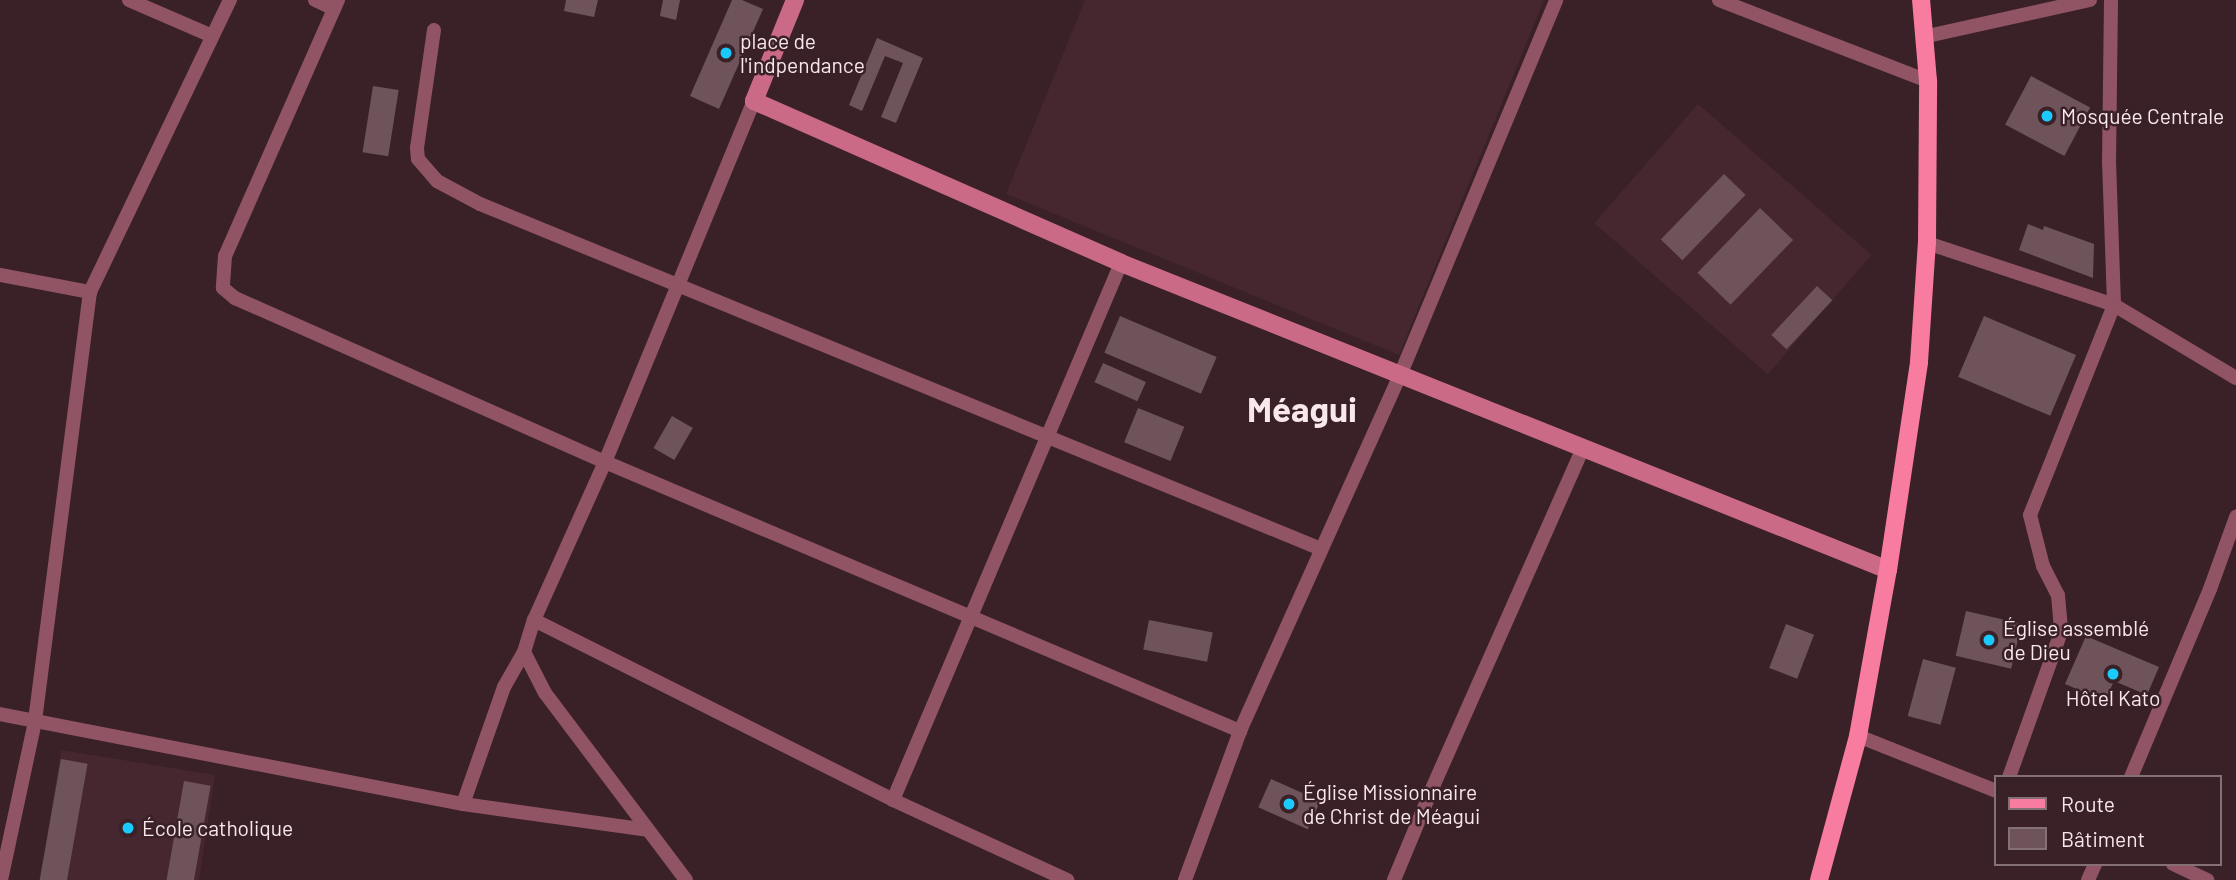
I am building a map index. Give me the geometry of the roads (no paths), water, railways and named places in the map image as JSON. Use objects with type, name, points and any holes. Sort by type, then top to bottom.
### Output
[{"type":"main road","points":[[1819,880],[1858,736],[1888,570],[1919,362],[1927,243],[1928,81],[1921,0]]},
{"type":"street","points":[[128,0],[212,36]]},
{"type":"street","points":[[1,880],[3,853],[36,722],[90,292],[230,0]]},
{"type":"street","points":[[315,0],[336,5],[225,256],[223,288],[235,298],[605,462],[1240,731]]},
{"type":"street","points":[[463,804],[499,698],[524,652],[534,620],[605,462],[795,0]]},
{"type":"street","points":[[1185,880],[1240,731],[1401,373],[1556,0]]},
{"type":"street","points":[[1722,0],[1928,81]]},
{"type":"street","points":[[1923,37],[2090,0]]},
{"type":"street","points":[[2010,775],[2061,632],[2058,595],[2043,566],[2030,515],[2114,305],[2109,161],[2111,0]]},
{"type":"street","points":[[434,30],[416,148],[418,159],[437,181],[480,204],[1321,549]]},
{"type":"street","points":[[754,101],[1121,263],[1888,570]]},
{"type":"street","points":[[1927,243],[2114,305],[2236,378]]},
{"type":"street","points":[[894,800],[1121,263]]},
{"type":"street","points":[[0,275],[90,292]]},
{"type":"street","points":[[1394,880],[1583,448]]},
{"type":"street","points":[[2132,775],[2210,589],[2236,517]]},
{"type":"street","points":[[534,620],[894,800],[1068,880]]},
{"type":"street","points":[[524,652],[545,693],[686,880]]},
{"type":"street","points":[[0,714],[463,804],[647,830]]},
{"type":"street","points":[[1858,736],[1994,790]]},
{"type":"street","points":[[2177,866],[2208,880]]},
{"type":"place","name":"place de l'indpendance","points":[[726,53]]},
{"type":"place","name":"Mosquée Centrale","points":[[2047,116]]},
{"type":"place","name":"Église assemblé de Dieu","points":[[1989,640]]},
{"type":"place","name":"Hôtel Kato","points":[[2113,674]]},
{"type":"place","name":"Église Missionnaire de Christ de Méagui","points":[[1289,804]]},
{"type":"place","name":"École catholique","points":[[128,828]]},
{"type":"district","name":"Méagui","points":[[1302,408]]}]
